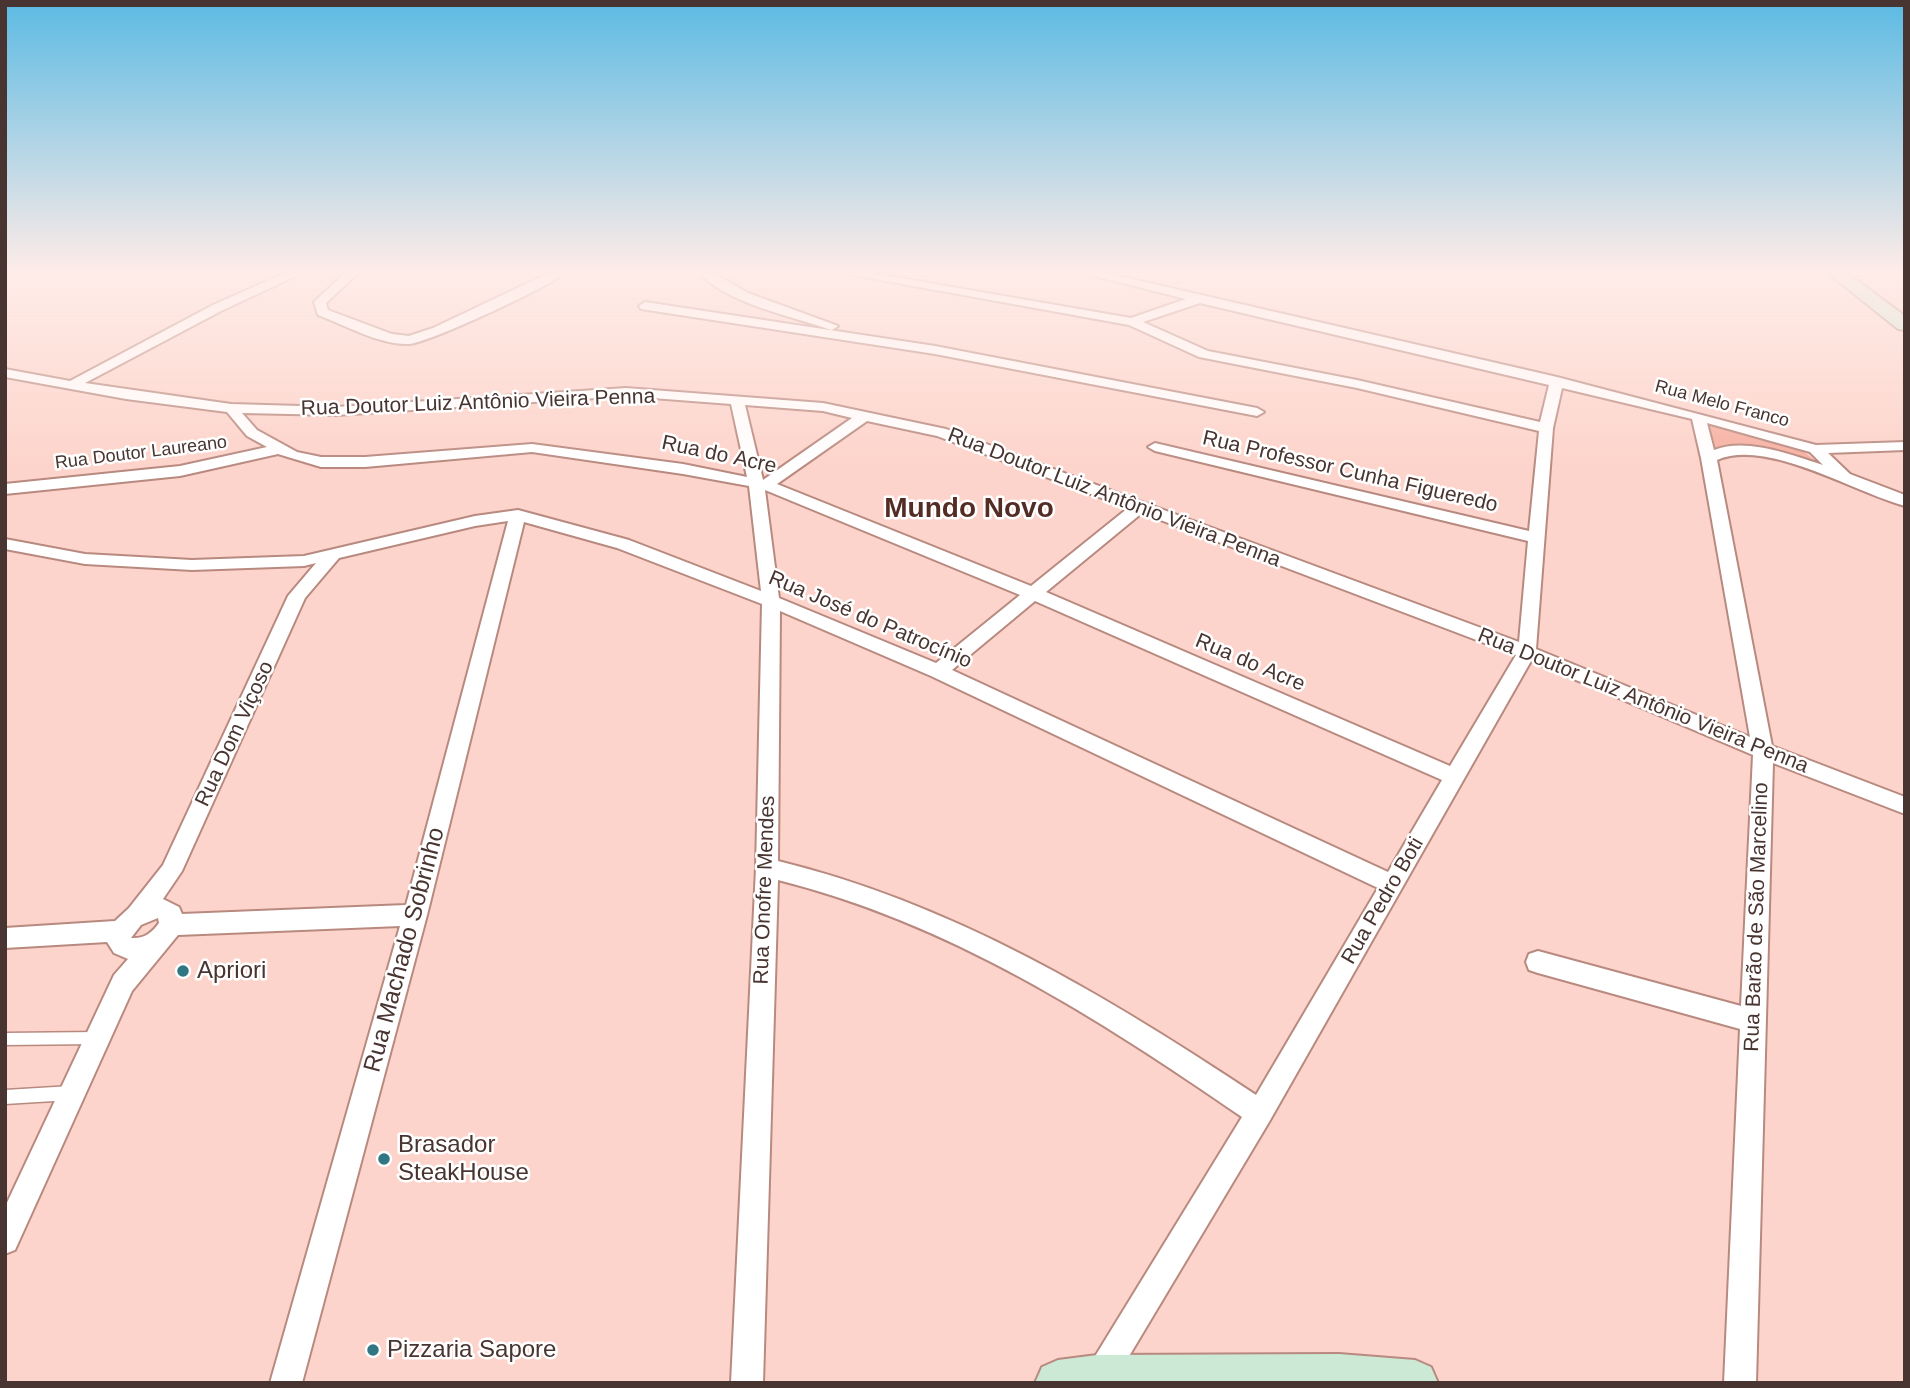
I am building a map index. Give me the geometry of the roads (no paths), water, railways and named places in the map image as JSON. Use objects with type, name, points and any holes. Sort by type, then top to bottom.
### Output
[{"type":"street","points":[[72,386],[162,338]]},
{"type":"street","points":[[389,338],[410,340],[417,338]]},
{"type":"street","points":[[850,338],[935,350],[1256,412]]},
{"type":"street","points":[[862,338],[871,341]]},
{"type":"street","points":[[1167,338],[1204,354],[1322,377],[1546,428]]},
{"type":"street","name":"Rua Melo Franco","points":[[1365,338],[1557,381],[1815,449],[1844,476]]},
{"type":"street","name":"Rua Doutor Luiz Antônio Vieira Penna","points":[[5,373],[72,386],[231,408],[336,411],[626,393],[823,407],[941,432],[1527,652],[1763,751],[1905,806]]},
{"type":"street","name":"Rua Pedro Boti","points":[[1083,1381],[1260,1113],[1527,652],[1546,428],[1557,381]]},
{"type":"street","name":"Rua Onofre Mendes","points":[[737,401],[761,484],[771,601],[767,868],[747,1383]]},
{"type":"street","name":"Rua do Acre","points":[[231,408],[252,433],[292,455],[321,462],[365,462],[532,448],[683,469],[761,484],[1034,594],[1453,776]]},
{"type":"street","points":[[761,484],[864,416]]},
{"type":"street","name":"Rua Barão de São Marcelino","points":[[1698,416],[1709,458],[1763,751],[1740,1383]]},
{"type":"street","points":[[1815,449],[1905,446]]},
{"type":"street","name":"Rua Professor Cunha Figueredo","points":[[1155,447],[1536,538]]},
{"type":"street","name":"Rua Doutor Laureano","points":[[5,489],[206,466],[248,459],[281,448]]},
{"type":"street","name":"Rua Melo Franco","points":[[1709,458],[1715,452],[1741,450],[1784,458],[1844,476],[1905,501]]},
{"type":"street","points":[[937,671],[1138,508]]},
{"type":"street","name":"Rua José do Patrocínio","points":[[303,561],[475,520],[518,515],[623,544],[771,601],[937,671],[1393,885]]},
{"type":"street","name":"Rua Machado Sobrinho","points":[[286,1383],[415,915],[518,515]]},
{"type":"street","points":[[5,544],[85,559],[192,565],[303,561]]},
{"type":"street","name":"Rua Dom Viçoso","points":[[128,931],[171,871],[297,596],[333,555]]},
{"type":"street","name":"Rua Dom Viçoso","points":[[297,596],[295,578],[303,561]]},
{"type":"street","points":[[767,868],[833,885],[911,913],[1012,960],[1102,1009],[1260,1113]]},
{"type":"street","name":"Rua Dom Viçoso","points":[[169,922],[171,871]]},
{"type":"street","points":[[5,938],[128,931],[154,909],[169,922],[415,915]]},
{"type":"street","points":[[128,931],[147,947],[169,922]]},
{"type":"street","points":[[5,1240],[123,983],[169,922]]},
{"type":"street","points":[[123,983],[128,931]]},
{"type":"street","points":[[1538,962],[1753,1021]]},
{"type":"street","points":[[1083,1381],[1339,1377],[1415,1383]]},
{"type":"lane","points":[[5,1039],[97,1038]]},
{"type":"lane","points":[[5,1097],[72,1093]]},
{"type":"place","name":"Apriori","points":[[183,971]]},
{"type":"place","name":"Brasador SteakHouse","points":[[384,1159]]},
{"type":"place","name":"Pizzaria Sapore","points":[[373,1350]]},
{"type":"district","name":"Mundo Novo","points":[[969,509]]}]
